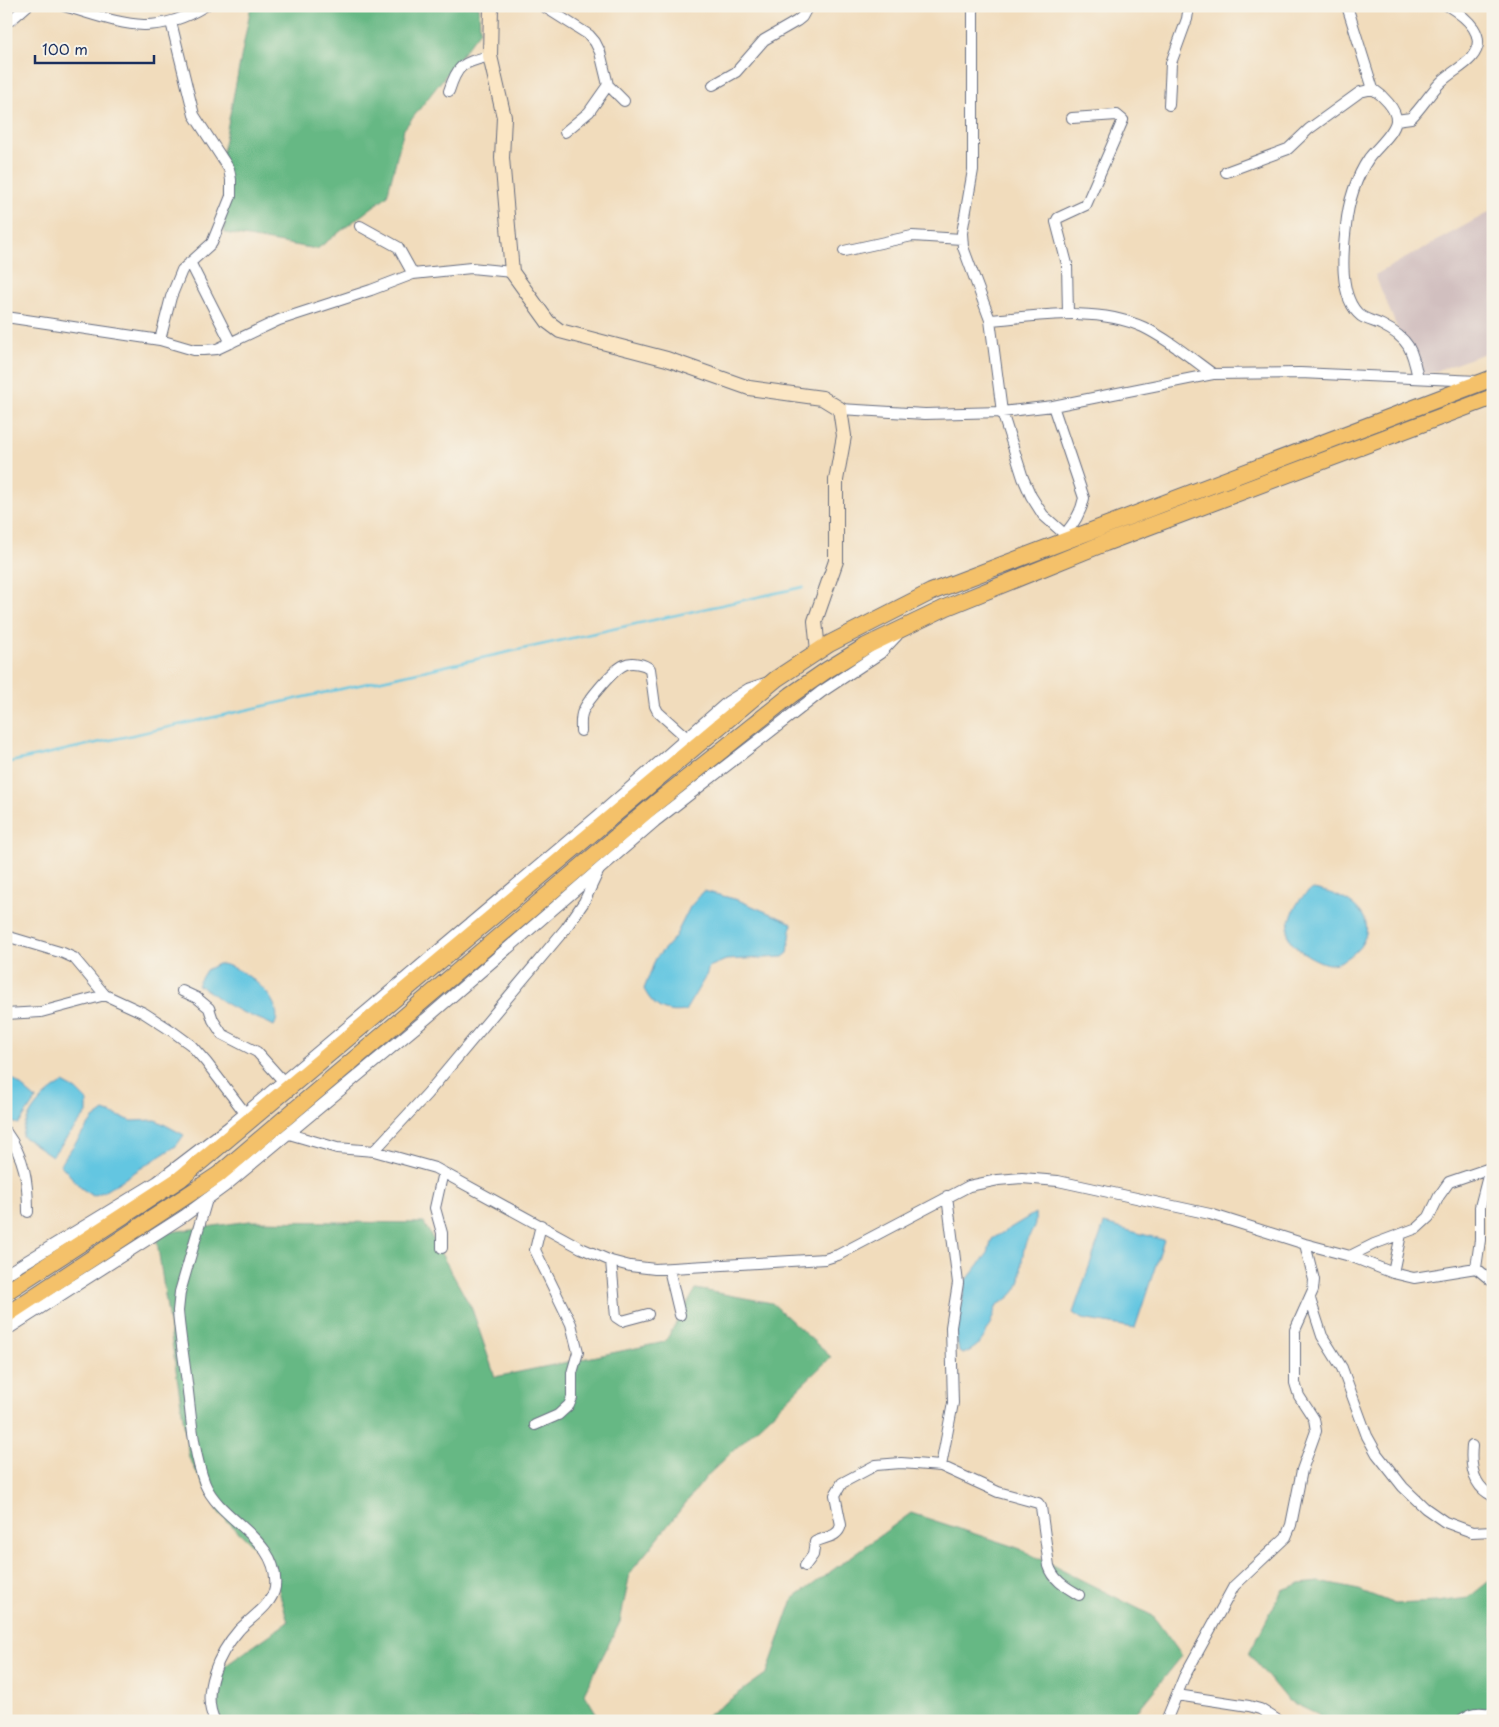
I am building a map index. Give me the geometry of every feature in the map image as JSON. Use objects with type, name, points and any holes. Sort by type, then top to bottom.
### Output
[{"type":"highway","points":[[6,1292],[180,1179],[776,679],[818,651],[869,622],[930,592],[1067,537],[1490,380]]},
{"type":"highway","points":[[6,1315],[218,1175],[657,802],[790,695],[858,651],[947,607],[1105,543],[1493,398]]},
{"type":"main road","points":[[491,6],[490,56],[504,116],[502,158],[512,272],[548,322],[560,331],[667,359],[748,388],[822,398],[840,408],[844,436],[836,480],[836,560],[815,621],[818,651]]},
{"type":"street","points":[[11,20],[27,6]]},
{"type":"street","points":[[64,6],[145,27],[171,22],[205,6]]},
{"type":"street","points":[[543,6],[589,35],[595,42],[600,52],[608,86],[624,101]]},
{"type":"street","points":[[713,85],[736,72],[764,40],[797,21],[802,17],[808,6]]},
{"type":"street","points":[[965,6],[972,20]]},
{"type":"street","points":[[973,6],[972,170],[962,239],[966,260],[990,320],[1002,412],[1031,496],[1043,515],[1067,537],[1082,508],[1084,498],[1053,406]]},
{"type":"street","points":[[1169,105],[1171,63],[1188,19],[1189,6]]},
{"type":"street","points":[[1347,6],[1373,89],[1388,103],[1396,120],[1394,128],[1368,159],[1356,185],[1347,215],[1342,260],[1348,297],[1361,316],[1398,334],[1408,344],[1412,350],[1418,378]]},
{"type":"street","points":[[1396,120],[1411,118],[1441,82],[1471,58],[1475,52],[1478,44],[1478,35],[1473,26],[1463,16],[1448,6]]},
{"type":"street","points":[[160,340],[170,297],[182,270],[212,243],[231,196],[229,169],[194,115],[171,22]]},
{"type":"street","points":[[449,91],[460,66],[465,62],[490,56]]},
{"type":"street","points":[[564,132],[589,112],[608,86]]},
{"type":"street","points":[[1226,172],[1288,149],[1309,129],[1360,92],[1373,89]]},
{"type":"street","points":[[1068,314],[1067,264],[1056,222],[1058,218],[1086,205],[1123,120],[1118,115],[1072,118]]},
{"type":"street","points":[[360,226],[398,247],[413,274]]},
{"type":"street","points":[[844,251],[912,236],[962,239]]},
{"type":"street","points":[[190,262],[230,343]]},
{"type":"street","points":[[6,317],[160,340],[194,350],[217,349],[279,320],[413,274],[471,268],[512,272]]},
{"type":"street","points":[[990,320],[1068,314],[1126,321],[1161,337],[1213,374]]},
{"type":"street","points":[[840,408],[925,414],[1002,412],[1053,406],[1213,374],[1300,374],[1490,380]]},
{"type":"street","points":[[6,1330],[42,1309],[207,1199],[289,1134],[655,821],[836,681],[880,653],[905,627]]},
{"type":"street","points":[[581,731],[581,717],[588,704],[620,668],[628,664],[644,665],[650,669],[655,706],[658,712],[687,738]]},
{"type":"street","points":[[6,1274],[157,1182],[244,1113],[738,694],[776,679]]},
{"type":"street","points":[[374,1151],[426,1094],[566,928],[584,902],[600,869]]},
{"type":"street","points":[[6,936],[74,958],[105,995],[144,1013],[191,1045],[244,1113]]},
{"type":"street","points":[[182,991],[197,998],[210,1008],[212,1020],[222,1034],[257,1052],[283,1080]]},
{"type":"street","points":[[6,1014],[41,1012],[105,995]]},
{"type":"street","points":[[6,1132],[23,1163],[28,1184],[28,1212]]},
{"type":"street","points":[[289,1134],[337,1148],[374,1151],[444,1172],[501,1206],[541,1225],[581,1248],[611,1262],[630,1266],[669,1269],[825,1259],[838,1255],[969,1186],[998,1180],[1022,1178],[1058,1182],[1210,1214],[1350,1256],[1392,1273],[1414,1278],[1476,1268],[1493,1282]]},
{"type":"street","points":[[1350,1256],[1424,1224],[1449,1182],[1492,1168]]},
{"type":"street","points":[[1476,1268],[1480,1240],[1480,1207],[1492,1168]]},
{"type":"street","points":[[442,1248],[442,1233],[435,1208],[444,1172]]},
{"type":"street","points":[[941,1466],[953,1403],[951,1327],[958,1283],[948,1196]]},
{"type":"street","points":[[207,1199],[180,1292],[178,1311],[192,1433],[205,1483],[215,1500],[257,1540],[266,1553],[274,1572],[275,1589],[260,1612],[230,1641],[220,1660],[211,1685],[210,1701],[216,1721]]},
{"type":"street","points":[[535,1425],[558,1415],[569,1405],[572,1398],[572,1373],[578,1352],[571,1324],[536,1250],[541,1225]]},
{"type":"street","points":[[1392,1273],[1401,1234]]},
{"type":"street","points":[[1166,1721],[1196,1655],[1234,1586],[1286,1537],[1291,1525],[1302,1470],[1316,1431],[1314,1419],[1299,1396],[1295,1383],[1294,1330],[1310,1299],[1314,1280],[1305,1244]]},
{"type":"street","points":[[611,1262],[616,1317],[622,1321],[648,1314]]},
{"type":"street","points":[[669,1269],[680,1315]]},
{"type":"street","points":[[1310,1299],[1322,1336],[1342,1368],[1367,1436],[1377,1454],[1403,1487],[1425,1508],[1445,1522],[1472,1532],[1493,1531]]},
{"type":"street","points":[[1472,1446],[1471,1461],[1473,1473],[1485,1492],[1493,1496]]},
{"type":"street","points":[[805,1566],[813,1556],[816,1542],[833,1536],[840,1530],[841,1525],[835,1495],[842,1483],[881,1464],[901,1463],[941,1466],[998,1492],[1038,1503],[1042,1507],[1049,1566],[1052,1575],[1079,1595]]},
{"type":"street","points":[[1177,1695],[1249,1706],[1260,1709],[1279,1721]]},
{"type":"street","points":[[1460,1721],[1468,1714],[1477,1712],[1493,1715]]},
{"type":"shaded area","points":[[1493,210],[1493,350],[1418,378],[1375,275]]},
{"type":"green space","points":[[251,6],[479,6],[480,31],[404,129],[387,196],[317,249],[225,233],[222,155]]},
{"type":"green space","points":[[250,1221],[424,1223],[472,1309],[495,1377],[665,1342],[696,1289],[772,1303],[831,1357],[708,1475],[630,1573],[620,1622],[584,1693],[601,1721],[221,1721],[217,1709],[225,1666],[288,1622],[271,1563],[220,1514],[189,1458],[156,1234]]},
{"type":"green space","points":[[911,1513],[1018,1548],[1153,1616],[1182,1656],[1129,1721],[700,1721],[767,1673],[793,1599]]},
{"type":"green space","points":[[1493,1578],[1493,1721],[1331,1721],[1287,1700],[1249,1654],[1282,1590],[1300,1584],[1319,1582],[1359,1590],[1395,1604],[1468,1598]]},
{"type":"water","points":[[1312,889],[1334,894],[1344,899],[1362,914],[1366,923],[1366,933],[1361,945],[1351,955],[1334,964],[1325,963],[1313,958],[1295,946],[1289,938],[1289,925],[1295,909],[1305,894]]},
{"type":"water","points":[[704,891],[738,900],[792,923],[788,953],[783,957],[726,960],[709,967],[706,976],[685,1011],[665,1010],[655,1005],[644,989],[656,958],[675,937],[690,907]]},
{"type":"water","points":[[218,964],[227,965],[238,970],[260,985],[275,1006],[277,1016],[274,1026],[226,1004],[197,985],[206,970]]},
{"type":"water","points":[[6,1073],[36,1099],[19,1124],[6,1121]]},
{"type":"water","points":[[63,1083],[76,1090],[87,1101],[87,1113],[52,1156],[22,1136],[27,1120],[36,1105]]},
{"type":"water","points":[[104,1111],[132,1121],[156,1120],[184,1135],[176,1146],[105,1191],[93,1196],[81,1188],[60,1164],[93,1119]]},
{"type":"water","points":[[1035,1213],[1035,1225],[1025,1244],[1020,1281],[1017,1288],[1013,1294],[997,1305],[982,1340],[971,1350],[963,1354],[959,1352],[956,1332],[966,1281],[988,1253],[992,1239]]},
{"type":"water","points":[[1104,1224],[1164,1240],[1135,1328],[1082,1319],[1073,1313]]},
{"type":"waterway","points":[[6,763],[803,587]]}]
